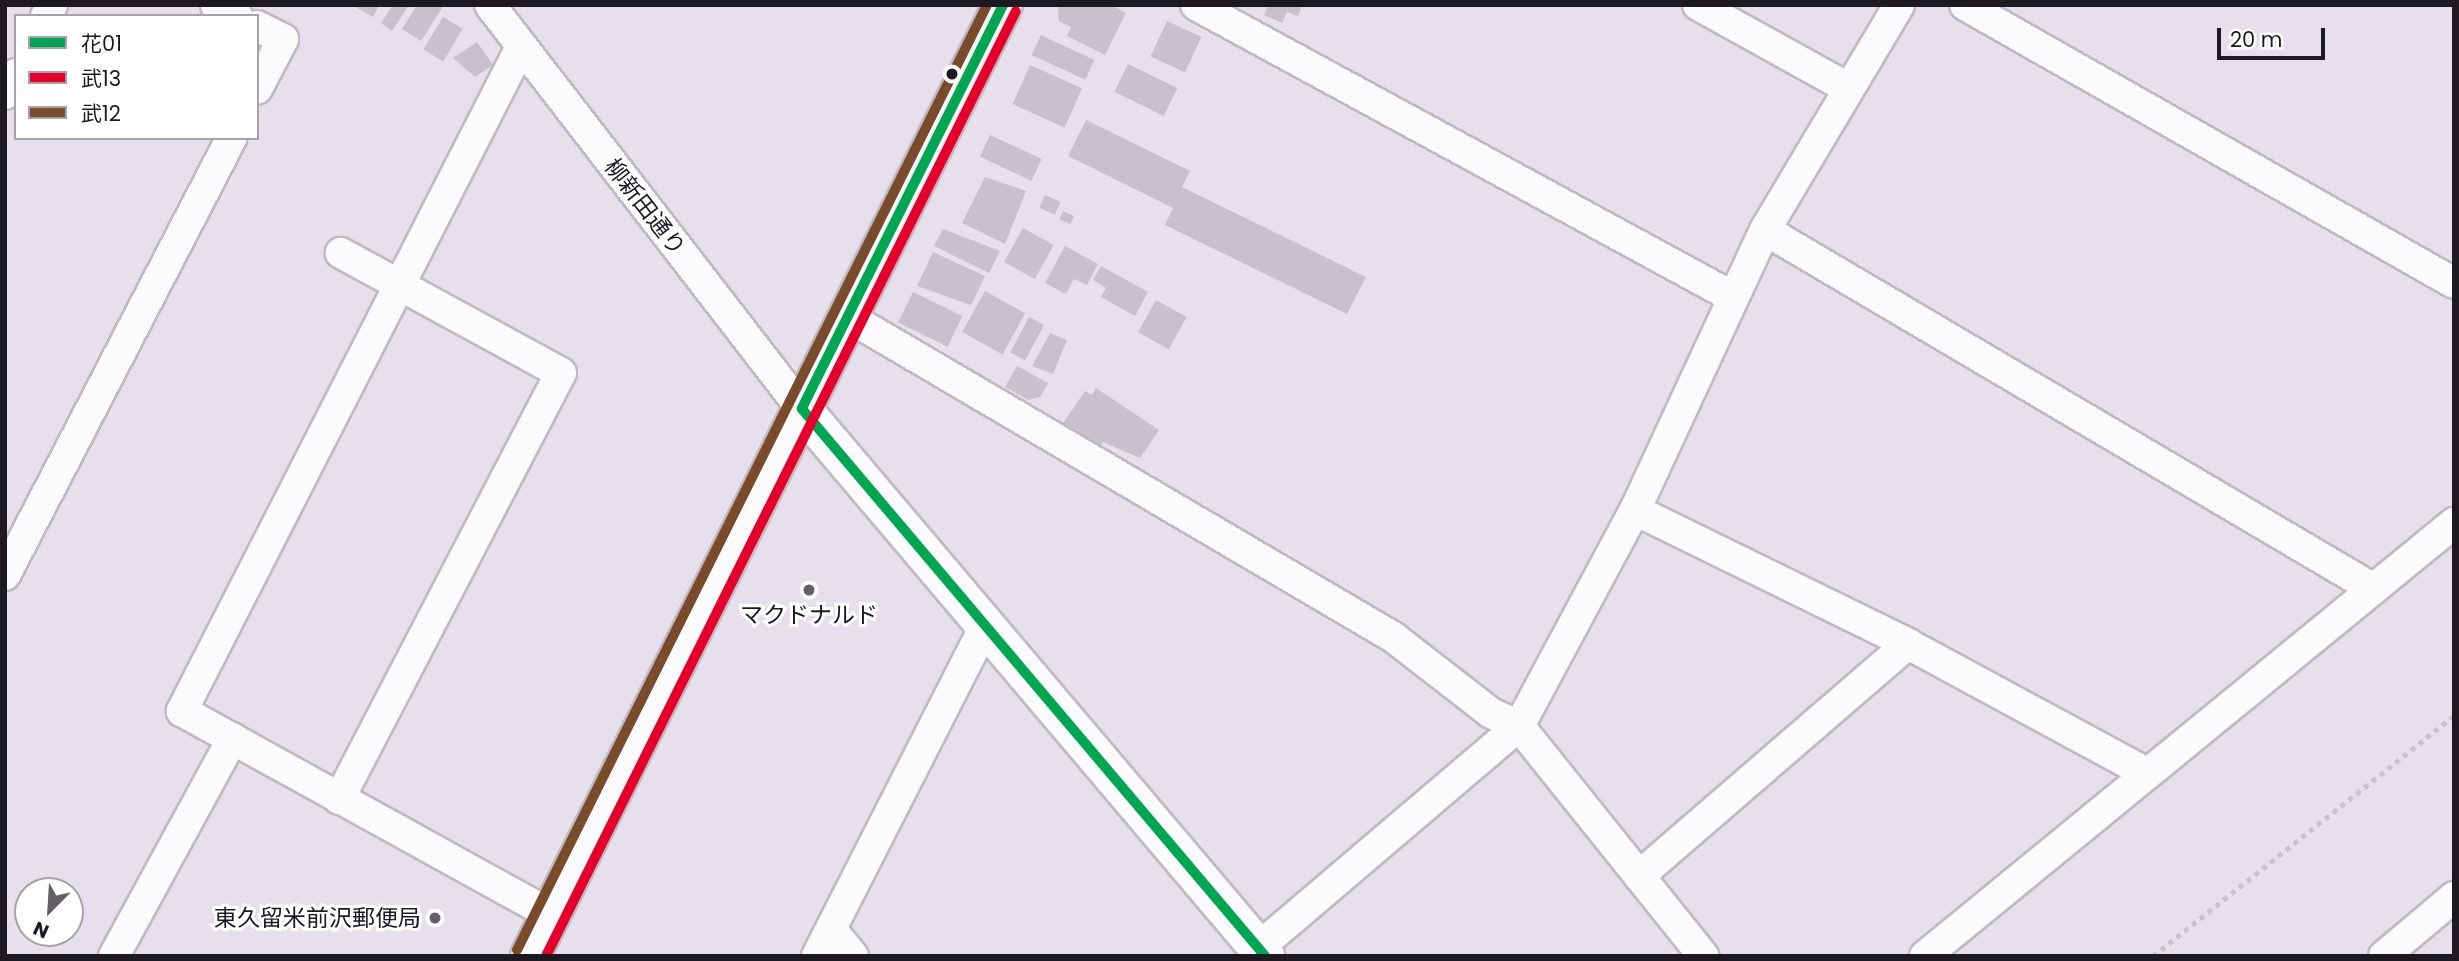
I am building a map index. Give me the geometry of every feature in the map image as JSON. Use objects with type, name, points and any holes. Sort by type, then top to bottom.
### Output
[{"type":"main road","points":[[530,956],[802,409],[845,315],[1003,5]]},
{"type":"main road","points":[[802,409],[987,622],[1261,952]]},
{"type":"street","points":[[216,5],[233,14]]},
{"type":"street","name":"柳新田通り","points":[[490,5],[802,409]]},
{"type":"street","points":[[1196,5],[1733,297]]},
{"type":"street","points":[[1698,5],[1846,87]]},
{"type":"street","points":[[1261,952],[1519,726],[1635,510],[1765,230],[1846,87],[1899,5]]},
{"type":"street","points":[[1965,5],[2454,284]]},
{"type":"street","points":[[259,27],[283,39],[259,85]]},
{"type":"street","points":[[521,47],[182,711],[551,915]]},
{"type":"street","points":[[5,94],[14,78]]},
{"type":"street","points":[[5,575],[231,140]]},
{"type":"street","points":[[1765,230],[2372,588]]},
{"type":"street","points":[[339,799],[561,373],[341,253]]},
{"type":"street","points":[[845,315],[1394,637],[1491,713],[1519,726],[1703,956]]},
{"type":"street","points":[[1635,510],[1908,644],[2147,773]]},
{"type":"street","points":[[1925,956],[2454,523]]},
{"type":"street","points":[[817,956],[987,622]]},
{"type":"street","points":[[1639,876],[1908,644]]},
{"type":"street","points":[[114,956],[233,738]]},
{"type":"street","points":[[2385,956],[2454,897]]},
{"type":"street","points":[[831,929],[853,956]]},
{"type":"path","points":[[2153,956],[2454,716]]},
{"type":"building","points":[[352,5],[379,5],[373,17]]},
{"type":"building","points":[[393,5],[409,5],[392,31],[381,23]]},
{"type":"building","points":[[417,5],[444,5],[421,41],[402,29]]},
{"type":"building","points":[[1058,5],[1111,5],[1126,13],[1105,55],[1067,36],[1071,27],[1059,21]]},
{"type":"building","points":[[1268,5],[1302,5],[1298,16],[1287,12],[1282,23],[1264,15]]},
{"type":"building","points":[[443,17],[463,29],[443,61],[423,50]]},
{"type":"building","points":[[1167,21],[1201,37],[1185,72],[1151,56]]},
{"type":"building","points":[[1041,35],[1094,60],[1085,80],[1032,55]]},
{"type":"building","points":[[477,42],[493,65],[475,77],[453,58]]},
{"type":"building","points":[[1128,64],[1177,88],[1164,116],[1114,92]]},
{"type":"building","points":[[1030,65],[1082,88],[1065,127],[1013,104]]},
{"type":"building","points":[[1086,120],[1190,171],[1182,187],[1366,277],[1347,314],[1165,225],[1173,208],[1068,156]]},
{"type":"building","points":[[990,135],[1042,159],[1032,181],[980,157]]},
{"type":"building","points":[[985,177],[1026,191],[1005,244],[962,223]]},
{"type":"building","points":[[1045,195],[1061,202],[1055,215],[1039,208]]},
{"type":"building","points":[[1063,211],[1074,216],[1070,224],[1059,219]]},
{"type":"building","points":[[1023,228],[1054,245],[1035,279],[1004,262]]},
{"type":"building","points":[[943,229],[1000,251],[989,273],[934,246]]},
{"type":"building","points":[[1065,246],[1098,264],[1087,285],[1074,279],[1066,294],[1045,283]]},
{"type":"building","points":[[933,252],[985,276],[971,305],[917,286]]},
{"type":"building","points":[[1101,266],[1148,292],[1135,316],[1101,297],[1106,288],[1093,280]]},
{"type":"building","points":[[985,291],[1025,313],[1002,354],[962,332]]},
{"type":"building","points":[[913,292],[962,316],[948,347],[898,323]]},
{"type":"building","points":[[1156,300],[1187,317],[1169,349],[1138,332]]},
{"type":"building","points":[[1029,317],[1044,325],[1025,360],[1010,352]]},
{"type":"building","points":[[1050,333],[1067,340],[1053,374],[1032,366]]},
{"type":"building","points":[[1017,366],[1048,383],[1040,397],[1028,400],[1005,387]]},
{"type":"building","points":[[1096,388],[1159,430],[1140,458],[1103,442],[1098,450],[1061,426],[1085,391],[1092,395]]},
{"type":"transit line","name":"武12","points":[[517,950],[987,5]]},
{"type":"transit line","name":"花01","points":[[1003,5],[802,409],[1265,956]]},
{"type":"transit line","name":"武13","points":[[546,956],[1016,11]]},
{"type":"place","name":"マクドナルド","points":[[809,590]]},
{"type":"place","name":"東久留米前沢郵便局","points":[[435,918]]}]
